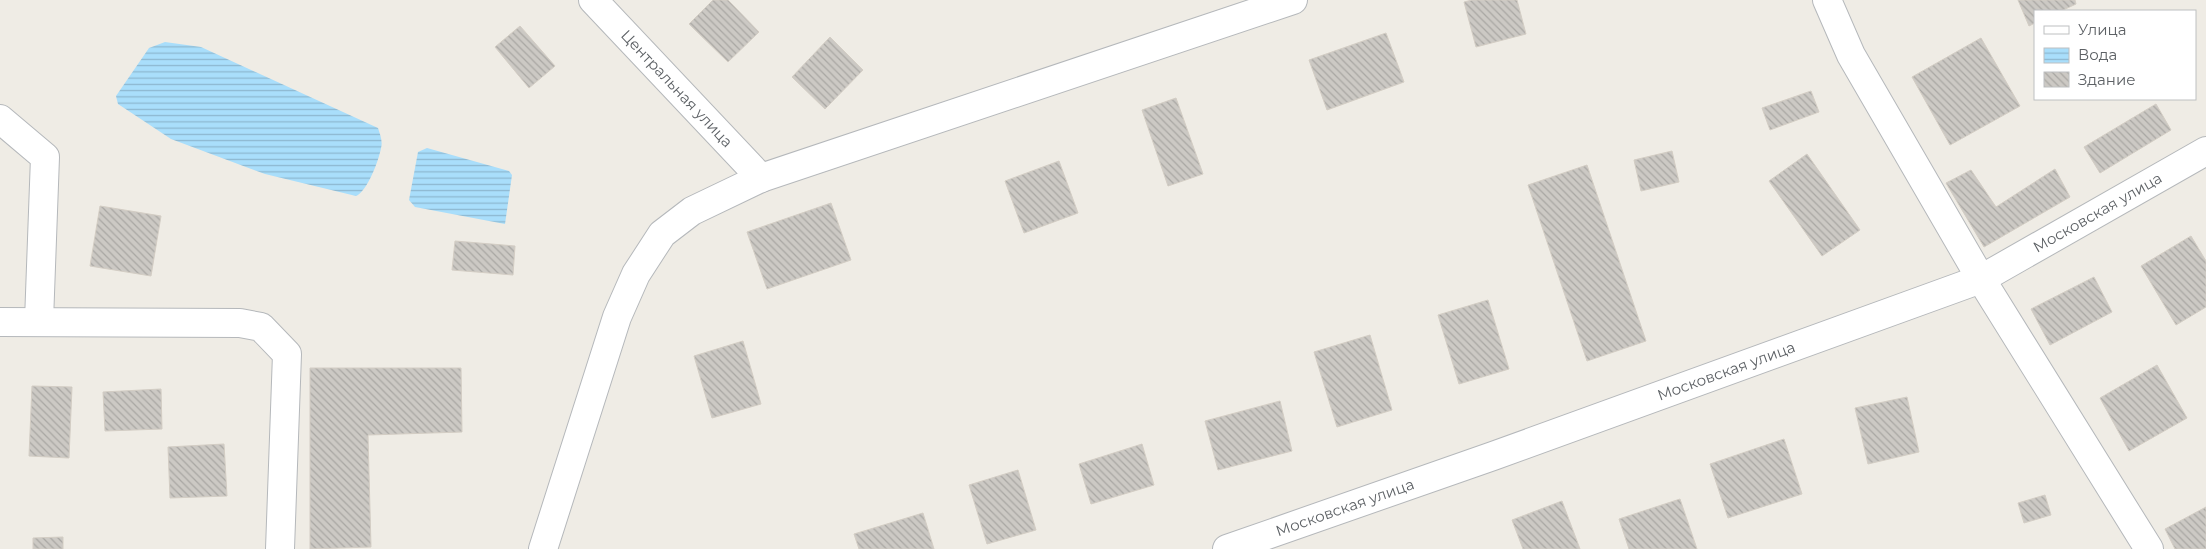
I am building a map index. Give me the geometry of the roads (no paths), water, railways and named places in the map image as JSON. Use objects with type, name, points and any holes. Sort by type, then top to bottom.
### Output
[{"type":"street","name":"Центральная улица","points":[[593,0],[761,178]]},
{"type":"street","points":[[543,549],[617,317],[636,274],[662,234],[692,211],[761,178],[1293,0]]},
{"type":"street","points":[[1827,0],[1851,54],[1981,279],[2149,549]]},
{"type":"street","points":[[0,119],[45,157],[39,321]]},
{"type":"street","name":"Московская улица","points":[[1227,549],[1493,456],[1981,279],[2206,152]]},
{"type":"street","points":[[0,322],[240,323],[261,327],[287,354],[280,549]]},
{"type":"water","points":[[165,42],[201,47],[378,128],[382,143],[380,153],[372,175],[364,188],[356,196],[265,174],[171,139],[118,104],[116,96],[149,48]]},
{"type":"water","points":[[427,148],[509,171],[512,175],[505,224],[415,207],[409,200],[418,152]]}]
